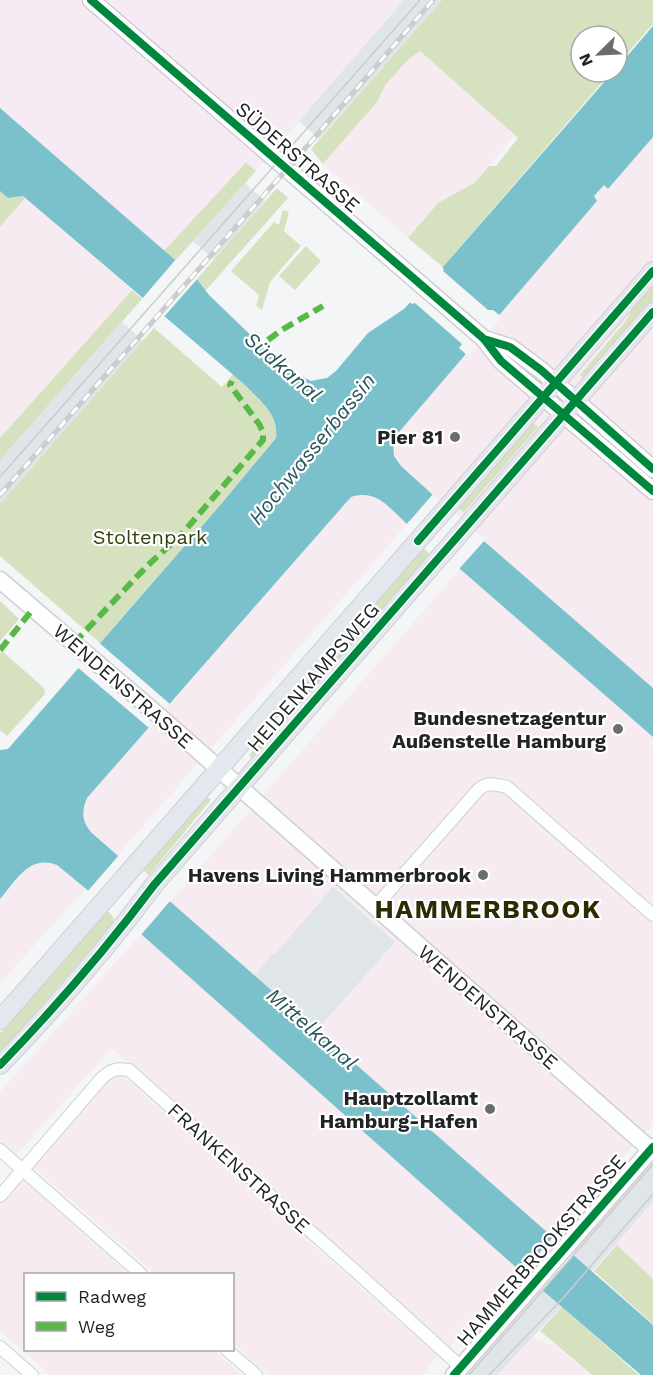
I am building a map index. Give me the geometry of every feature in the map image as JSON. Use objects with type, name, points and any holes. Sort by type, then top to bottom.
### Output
[{"type":"main road","name":"HEIDENKAMPSWEG","points":[[0,1020],[653,271]]},
{"type":"main road","name":"HEIDENKAMPSWEG","points":[[0,1065],[34,1029],[125,924],[154,885],[653,312]]},
{"type":"street","name":"SÜDERSTRASSE","points":[[91,0],[484,339],[501,362],[543,397],[570,407],[653,469]]},
{"type":"street","name":"SÜDERSTRASSE","points":[[484,339],[510,347],[556,383],[570,407],[653,490]]},
{"type":"street","name":"WENDENSTRASSE","points":[[0,580],[159,716],[652,1148]]},
{"type":"street","points":[[375,907],[479,789],[485,784],[493,784],[507,787],[653,915]]},
{"type":"street","name":"FRANKENSTRASSE","points":[[0,1196],[109,1071],[117,1068],[129,1070],[362,1277],[457,1371]]},
{"type":"street","name":"HAMMERBROOKSTRASSE","points":[[457,1371],[652,1148]]},
{"type":"street","points":[[0,1150],[139,1273]]},
{"type":"street","points":[[0,1347],[32,1375]]},
{"type":"street","points":[[228,1351],[256,1375]]},
{"type":"shaded area","points":[[0,0],[404,0],[256,171],[245,162],[164,251],[0,108]]},
{"type":"shaded area","points":[[404,0],[442,0],[319,139],[299,121]]},
{"type":"shaded area","points":[[420,51],[515,136],[474,183],[438,203],[408,238],[323,164],[377,102],[386,84],[408,60]]},
{"type":"shaded area","points":[[653,137],[653,688],[401,466],[394,456],[393,439],[597,201],[594,196],[604,185],[608,189]]},
{"type":"shaded area","points":[[245,183],[265,201],[214,260],[193,241]]},
{"type":"shaded area","points":[[25,198],[132,290],[0,438],[0,227]]},
{"type":"shaded area","points":[[122,322],[143,341],[0,504],[0,460]]},
{"type":"shaded area","points":[[361,494],[377,497],[407,524],[118,855],[87,827],[82,813],[87,798],[351,497]]},
{"type":"shaded area","points":[[460,569],[653,737],[653,1124],[553,1237],[170,902]]},
{"type":"shaded area","points":[[48,861],[57,865],[86,889],[0,983],[0,899],[30,865]]},
{"type":"shaded area","points":[[333,887],[395,942],[316,1031],[254,976]]},
{"type":"shaded area","points":[[141,934],[519,1270],[449,1349],[112,1048],[15,1156],[0,1143],[0,1092]]},
{"type":"shaded area","points":[[116,1070],[438,1356],[422,1375],[268,1375],[234,1344],[234,1273],[154,1273],[33,1167]]},
{"type":"shaded area","points":[[653,1155],[653,1202],[561,1307],[497,1375],[462,1375]]},
{"type":"shaded area","points":[[21,1178],[128,1273],[24,1273],[24,1351],[215,1351],[242,1375],[50,1375],[0,1331],[0,1201]]},
{"type":"shaded area","points":[[653,1203],[653,1297],[606,1256]]},
{"type":"shaded area","points":[[530,1334],[535,1339],[556,1346],[590,1375],[493,1375]]},
{"type":"green space","points":[[442,0],[653,0],[653,24],[629,51],[629,24],[569,24],[569,84],[601,84],[443,267],[408,238],[438,203],[474,183],[489,166],[496,166],[518,138],[420,51],[408,60],[386,84],[377,102],[323,164],[311,149]]},
{"type":"green space","points":[[246,162],[256,171],[175,261],[164,251]]},
{"type":"green space","points":[[277,188],[288,198],[206,290],[197,279]]},
{"type":"green space","points":[[0,191],[8,198],[23,196],[25,198],[0,227]]},
{"type":"green space","points":[[283,210],[289,212],[284,231],[301,246],[270,282],[262,310],[256,306],[259,295],[231,271],[274,222],[279,225]]},
{"type":"green space","points":[[306,246],[321,261],[295,290],[279,276]]},
{"type":"green space","points":[[653,284],[653,303],[585,380],[580,375],[626,321],[636,303]]},
{"type":"green space","points":[[132,290],[142,299],[0,460],[0,438]]},
{"type":"green space","name":"Stoltenpark","points":[[154,328],[222,387],[233,374],[245,384],[274,417],[277,427],[276,438],[100,643],[0,556],[0,504]]},
{"type":"green space","points":[[532,422],[538,427],[464,512],[458,508]]},
{"type":"green space","points":[[423,547],[432,557],[253,760],[249,755],[288,711],[302,686]]},
{"type":"green space","points":[[0,601],[19,619],[0,641]]},
{"type":"green space","points":[[2,651],[44,688],[45,694],[7,736],[0,730],[0,653]]},
{"type":"green space","points":[[207,797],[211,800],[149,875],[143,870]]},
{"type":"green space","points":[[107,910],[116,921],[0,1053],[0,1033]]},
{"type":"green space","points":[[617,1245],[653,1279],[653,1324],[594,1271]]},
{"type":"green space","points":[[562,1307],[639,1375],[592,1375],[540,1331]]},
{"type":"water","points":[[653,26],[653,137],[608,189],[604,185],[594,196],[597,201],[393,439],[394,456],[401,466],[653,688],[653,737],[460,569],[409,521],[407,524],[382,501],[368,495],[360,495],[351,497],[87,798],[83,812],[84,821],[92,833],[653,1325],[653,1375],[641,1375],[519,1270],[141,934],[57,865],[39,863],[31,866],[18,877],[0,899],[0,750],[8,749],[222,503],[276,438],[276,429],[275,421],[267,408],[244,384],[23,196],[8,198],[0,191],[0,108],[197,279],[209,295],[285,368],[311,381],[327,378],[336,371],[368,333],[404,309],[603,84],[629,84],[629,54]]},
{"type":"pier","points":[[177,258],[199,277],[162,319],[141,300]]},
{"type":"pier","points":[[440,266],[488,310],[493,310],[502,317],[468,356],[459,348],[462,344],[415,303],[412,304],[408,300]]},
{"type":"pier","points":[[433,494],[485,540],[459,569],[407,524]]},
{"type":"pier","points":[[97,641],[170,704],[149,728],[76,666]]},
{"type":"pier","points":[[119,855],[171,900],[140,936],[87,892]]},
{"type":"pier","points":[[554,1236],[574,1254],[541,1291],[521,1274]]},
{"type":"tram line","points":[[0,477],[420,0]]},
{"type":"tram line","points":[[469,1375],[653,1164]]},
{"type":"tram line","points":[[489,1375],[564,1297],[653,1194]]},
{"type":"railway","points":[[0,495],[433,0]]},
{"type":"marked path","points":[[268,340],[323,306]]},
{"type":"marked path","points":[[74,643],[147,566],[181,535],[263,440],[263,432],[259,424],[230,385],[232,381]]},
{"type":"marked path","points":[[0,650],[33,609]]},
{"type":"cycle path","points":[[91,0],[484,339],[501,361],[653,491]]},
{"type":"cycle path","points":[[418,541],[653,271]]},
{"type":"cycle path","points":[[0,1065],[41,1022],[118,932],[154,885],[653,312]]},
{"type":"cycle path","points":[[484,339],[510,347],[541,370],[653,469]]},
{"type":"cycle path","points":[[454,1375],[653,1147]]},
{"type":"place","name":"Pier 81","points":[[455,437]]},
{"type":"place","name":"Bundesnetzagentur Außenstelle Hamburg","points":[[618,729]]},
{"type":"place","name":"Havens Living Hammerbrook","points":[[483,875]]},
{"type":"place","name":"Hauptzollamt Hamburg-Hafen","points":[[490,1109]]},
{"type":"district","name":"HAMMERBROOK","points":[[488,909]]},
{"type":"water label","name":"Südkanal","points":[[283,367]]},
{"type":"water label","name":"Hochwasserbassin","points":[[312,449]]},
{"type":"water label","name":"Mittelkanal","points":[[312,1029]]}]
